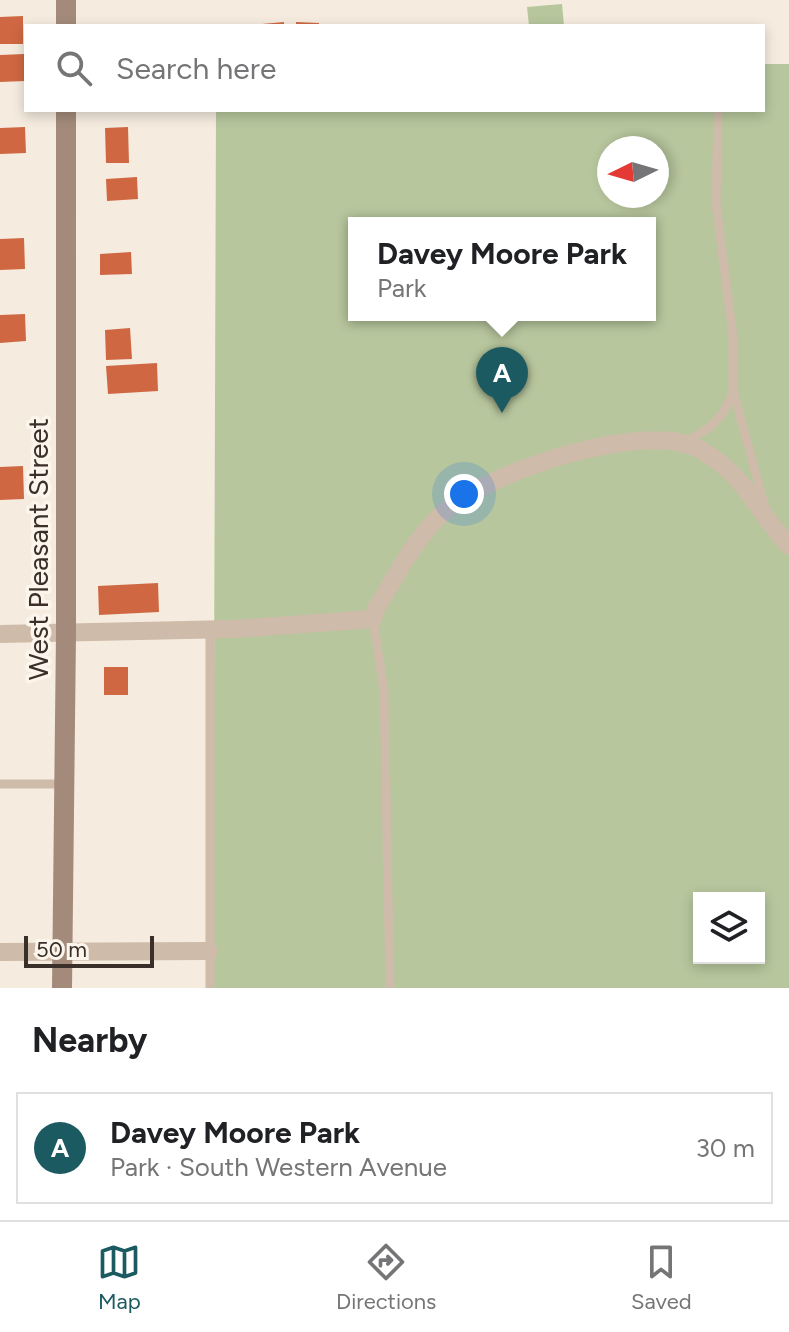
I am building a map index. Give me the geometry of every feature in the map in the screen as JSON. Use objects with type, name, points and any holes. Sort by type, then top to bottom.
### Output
[{"type":"street","points":[[66,0],[66,24]]},
{"type":"street","name":"West Pleasant Street","points":[[62,988],[66,112]]},
{"type":"street","points":[[0,634],[210,630],[373,619],[410,554],[432,524],[451,506],[474,492],[560,456],[595,447],[636,442],[682,442],[698,448],[724,465],[741,480],[789,546]]},
{"type":"street","points":[[0,952],[209,951]]},
{"type":"lane","points":[[718,112],[716,203],[733,337],[733,390],[746,447],[768,518]]},
{"type":"lane","points":[[682,442],[698,436],[719,418],[729,404],[733,390]]},
{"type":"lane","points":[[373,619],[384,690],[390,988]]},
{"type":"lane","points":[[210,630],[210,988]]},
{"type":"lane","points":[[0,784],[64,784]]},
{"type":"green space","points":[[562,4],[564,24],[529,24],[527,7]]},
{"type":"green space","points":[[765,64],[789,64],[789,988],[213,988],[216,112],[765,112]]},
{"type":"building","points":[[23,16],[23,44],[0,44],[0,17]]},
{"type":"building","points":[[24,54],[24,81],[0,82],[0,55]]},
{"type":"building","points":[[25,127],[26,153],[0,154],[0,128]]},
{"type":"building","points":[[128,127],[129,163],[106,163],[105,128]]},
{"type":"building","points":[[137,177],[138,199],[107,201],[106,179]]},
{"type":"building","points":[[24,238],[25,269],[0,270],[0,239]]},
{"type":"building","points":[[131,252],[132,274],[100,275],[100,254]]},
{"type":"building","points":[[25,314],[26,341],[0,343],[0,315]]},
{"type":"building","points":[[130,328],[132,359],[106,360],[105,330]]},
{"type":"building","points":[[157,363],[158,391],[108,394],[106,366]]},
{"type":"building","points":[[23,466],[24,499],[0,500],[0,467]]},
{"type":"building","points":[[158,583],[159,612],[99,615],[98,586]]},
{"type":"building","points":[[104,667],[128,667],[128,695],[104,695]]},
{"type":"place","name":"Davey Moore Park","points":[[502,413]]}]
